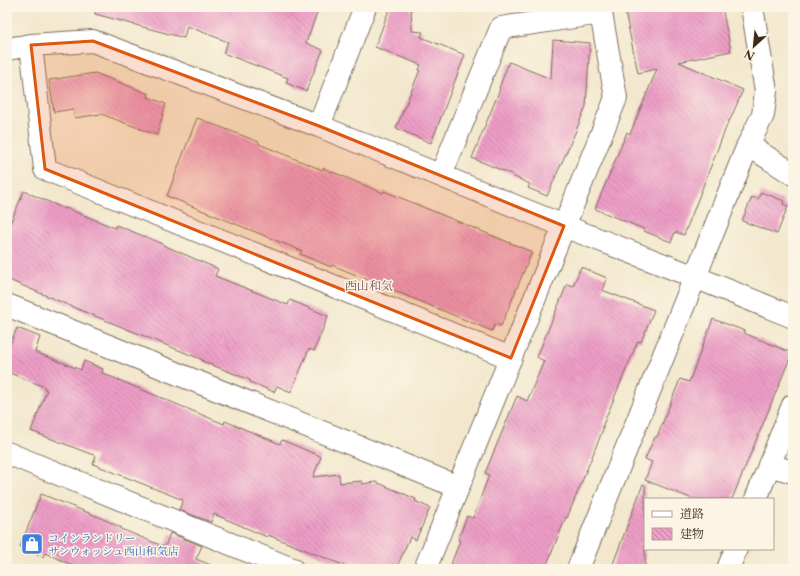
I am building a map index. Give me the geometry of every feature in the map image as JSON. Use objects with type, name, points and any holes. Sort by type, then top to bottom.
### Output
[{"type":"street","points":[[319,126],[365,7]]},
{"type":"street","points":[[578,569],[748,145],[763,115],[766,90],[752,7]]},
{"type":"street","points":[[425,569],[616,98],[601,10],[500,28],[441,175]]},
{"type":"street","points":[[7,49],[31,45],[93,41],[319,126],[793,317]]},
{"type":"street","points":[[31,45],[45,169],[511,358]]},
{"type":"street","points":[[748,145],[793,174]]},
{"type":"street","points":[[7,305],[458,487]]},
{"type":"street","points":[[756,498],[793,405]]},
{"type":"street","points":[[7,453],[292,569]]},
{"type":"street","points":[[769,465],[793,472]]},
{"type":"street","points":[[728,569],[736,550]]},
{"type":"highlighted area","points":[[93,41],[319,126],[564,226],[511,358],[45,169],[31,45]]},
{"type":"building","points":[[96,7],[319,7],[306,43],[323,50],[306,91],[286,83],[288,78],[223,53],[228,42],[187,26],[184,38],[95,14]]},
{"type":"building","points":[[390,7],[411,7],[412,31],[423,32],[421,37],[465,55],[431,143],[396,128],[421,65],[375,47]]},
{"type":"building","points":[[624,7],[722,7],[731,51],[679,62],[743,90],[729,120],[684,235],[675,232],[671,242],[595,209],[627,132],[630,134],[657,69],[638,73]]},
{"type":"building","points":[[553,40],[590,43],[586,106],[547,196],[528,188],[530,184],[512,176],[513,175],[472,158],[500,89],[499,88],[509,62],[551,79]]},
{"type":"building","points":[[95,73],[149,94],[148,97],[166,104],[157,135],[101,114],[75,118],[73,109],[54,112],[49,80]]},
{"type":"building","points":[[197,118],[259,142],[259,144],[322,170],[323,168],[383,193],[384,191],[532,252],[501,326],[495,324],[492,331],[332,265],[331,267],[300,254],[302,251],[167,196]]},
{"type":"building","points":[[24,191],[65,209],[66,208],[115,228],[116,225],[163,244],[218,269],[215,276],[288,305],[290,300],[328,316],[314,351],[309,349],[291,392],[277,386],[274,392],[250,382],[250,380],[202,361],[203,360],[7,279],[7,231]]},
{"type":"building","points":[[761,192],[784,201],[783,204],[788,206],[777,234],[742,221],[752,197],[758,199]]},
{"type":"building","points":[[581,267],[607,278],[602,290],[654,310],[641,342],[638,341],[602,427],[604,427],[581,484],[545,569],[449,569],[460,541],[458,540],[467,516],[473,518],[489,475],[485,473],[517,396],[527,401],[544,361],[537,357],[567,284],[573,286]]},
{"type":"building","points":[[713,319],[745,331],[744,333],[792,353],[732,498],[690,498],[645,480],[652,462],[645,459],[655,437],[657,437],[680,379],[689,382]]},
{"type":"building","points":[[17,328],[40,337],[35,352],[81,370],[84,361],[103,369],[102,373],[224,424],[225,421],[280,444],[282,440],[320,456],[321,457],[313,477],[339,474],[340,483],[362,481],[362,484],[376,482],[416,499],[415,501],[430,508],[416,540],[410,537],[396,569],[353,569],[268,535],[267,537],[214,514],[211,522],[179,510],[183,500],[93,464],[96,456],[31,431],[47,390],[44,389],[45,387],[7,372],[7,352]]},
{"type":"building","points":[[643,484],[645,485],[645,569],[611,569]]},
{"type":"building","points":[[41,494],[99,517],[122,528],[121,529],[165,547],[170,533],[202,546],[196,559],[218,569],[81,569],[45,553],[43,557],[20,547]]},
{"type":"place","name":"コインランドリー サンウォッシュ西山和気店","points":[[32,544]]},
{"type":"district","name":"西山和気","points":[[369,286]]}]
